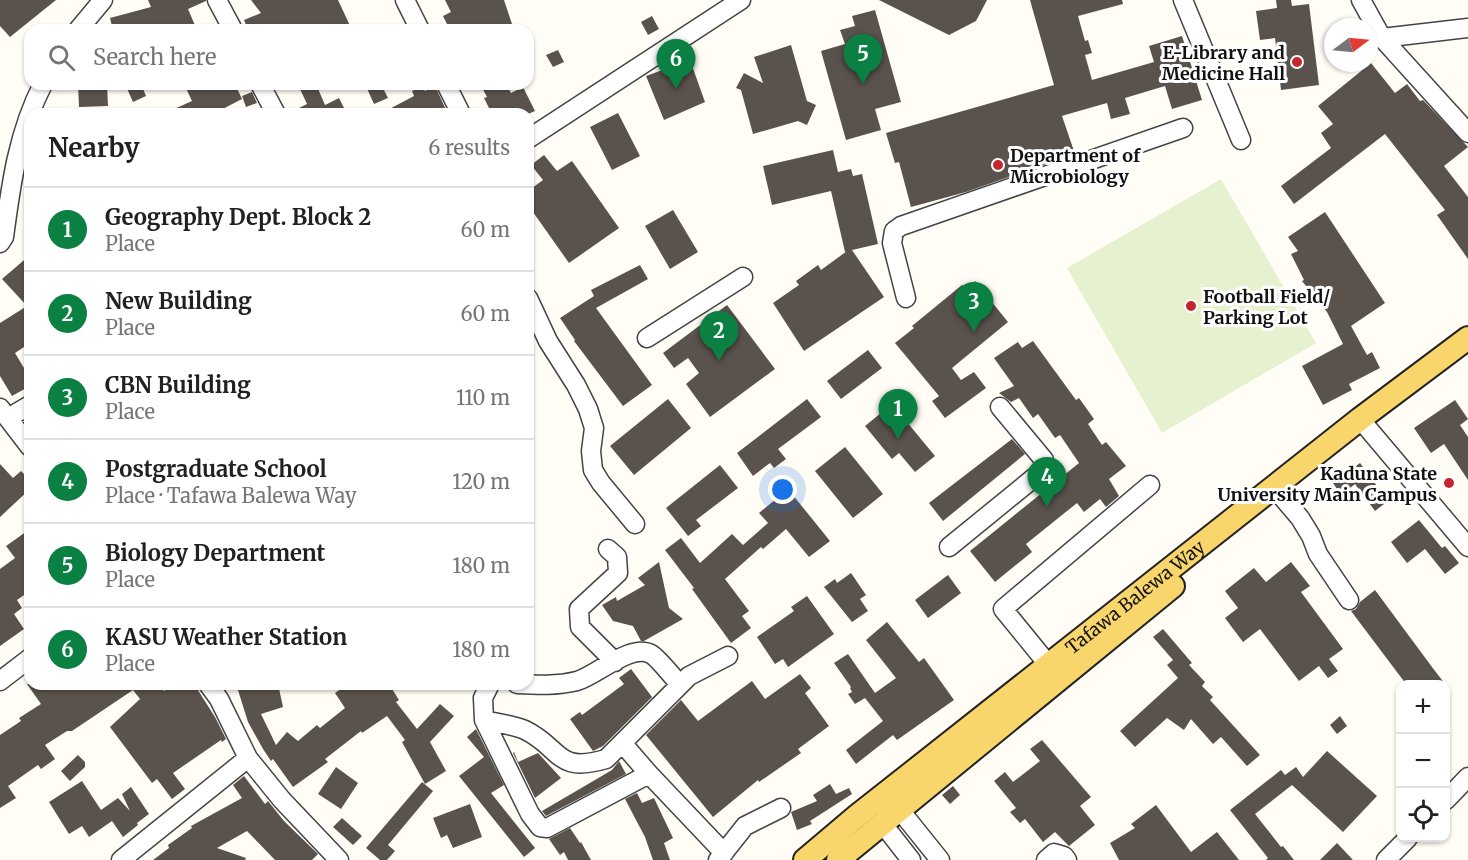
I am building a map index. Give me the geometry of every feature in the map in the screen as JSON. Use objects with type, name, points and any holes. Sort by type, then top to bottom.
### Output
[{"type":"main road","name":"Tafawa Balewa Way","points":[[838,860],[1054,671],[1364,424],[1468,338]]},
{"type":"main road","name":"Tafawa Balewa Way","points":[[805,860],[1283,498],[1364,424],[1468,355]]},
{"type":"street","points":[[83,24],[104,0]]},
{"type":"street","points":[[217,0],[230,24]]},
{"type":"street","points":[[405,0],[417,24]]},
{"type":"street","points":[[534,135],[741,0]]},
{"type":"street","points":[[1183,0],[1241,140]]},
{"type":"street","points":[[1361,0],[1382,38],[1465,121]]},
{"type":"street","points":[[1382,38],[1468,28]]},
{"type":"street","points":[[31,108],[40,90]]},
{"type":"street","points":[[263,90],[273,108]]},
{"type":"street","points":[[449,90],[458,108]]},
{"type":"street","points":[[906,298],[892,243],[894,231],[901,226],[1183,128]]},
{"type":"street","points":[[0,243],[4,237],[14,166],[24,132]]},
{"type":"street","points":[[647,338],[743,278]]},
{"type":"street","points":[[534,311],[548,342],[576,385],[588,409],[594,428],[591,451],[592,470],[635,524]]},
{"type":"street","points":[[24,407],[4,413],[24,439]]},
{"type":"street","points":[[949,547],[1041,472],[1045,465],[1044,460],[1000,407]]},
{"type":"street","points":[[1364,424],[1468,548]]},
{"type":"street","points":[[1054,671],[1003,609],[1150,485]]},
{"type":"street","points":[[1283,498],[1300,518],[1318,554],[1349,600]]},
{"type":"street","points":[[608,549],[617,557],[618,573],[579,609],[578,620],[580,627],[615,662]]},
{"type":"street","points":[[534,685],[550,686],[579,680],[627,655],[639,652],[651,654],[680,685]]},
{"type":"street","points":[[484,720],[524,730],[540,740],[555,754],[574,764],[590,764],[606,759],[623,744],[689,676],[728,656]]},
{"type":"street","points":[[0,681],[24,663]]},
{"type":"street","points":[[212,690],[248,758],[282,800],[339,860]]},
{"type":"street","points":[[487,690],[483,698],[484,720],[530,814],[540,828],[546,828],[649,774]]},
{"type":"street","points":[[623,744],[721,856],[746,826],[781,808]]},
{"type":"street","points":[[121,860],[248,758]]},
{"type":"street","points":[[1450,796],[1468,777]]},
{"type":"street","points":[[891,816],[911,860]]},
{"type":"street","points":[[891,816],[940,860]]},
{"type":"street","points":[[1386,860],[1403,842]]},
{"type":"street","points":[[1047,860],[1054,853],[1064,856],[1067,860]]},
{"type":"green space","name":"Football Field/ Parking Lot","points":[[1221,179],[1316,343],[1162,433],[1067,268]]},
{"type":"building","points":[[0,0],[56,0],[10,37],[0,26]]},
{"type":"building","points":[[148,0],[206,0],[188,9],[194,24],[112,24],[110,18],[151,7]]},
{"type":"building","points":[[251,0],[338,0],[349,24],[246,24],[244,20],[261,13]]},
{"type":"building","points":[[445,0],[504,0],[512,24],[447,24],[443,16],[451,12]]},
{"type":"building","points":[[879,0],[987,0],[976,21],[949,35]]},
{"type":"building","points":[[1030,0],[1122,0],[1123,4],[1078,16],[1085,41],[1088,40],[1092,53],[1085,55],[1092,80],[1154,62],[1149,46],[1182,36],[1202,100],[1172,109],[1165,86],[1125,98],[1130,114],[1111,119],[1107,103],[1062,116],[1075,154],[966,192],[911,207],[899,162],[895,163],[886,133],[1054,85]]},
{"type":"building","name":"E-Library and Medicine Hall","points":[[1276,0],[1291,0],[1292,6],[1309,4],[1319,85],[1281,90],[1275,38],[1260,40],[1256,11],[1277,8]]},
{"type":"building","points":[[875,10],[901,102],[875,109],[881,130],[846,140],[821,51],[845,44],[840,30],[855,26],[852,16]]},
{"type":"building","points":[[652,16],[659,29],[648,35],[641,22]]},
{"type":"building","points":[[791,45],[807,101],[816,105],[807,125],[798,121],[753,134],[741,90],[736,88],[744,73],[763,83],[754,57]]},
{"type":"building","points":[[558,50],[564,62],[553,67],[546,55]]},
{"type":"building","points":[[690,60],[705,102],[664,120],[646,76]]},
{"type":"building","points":[[1360,72],[1378,72],[1395,93],[1407,84],[1420,101],[1423,100],[1468,147],[1444,166],[1468,197],[1468,259],[1437,215],[1445,210],[1385,134],[1294,204],[1281,186],[1331,148],[1321,133],[1333,124],[1318,106]]},
{"type":"building","points":[[78,90],[107,90],[108,106],[79,107]]},
{"type":"building","points":[[128,90],[144,90],[146,96],[133,102]]},
{"type":"building","points":[[187,90],[238,90],[242,99],[225,108],[176,108],[192,101]]},
{"type":"building","points":[[300,90],[319,90],[325,105],[339,98],[344,108],[299,108],[307,104]]},
{"type":"building","points":[[368,90],[384,90],[388,98],[374,104]]},
{"type":"building","points":[[437,90],[445,108],[391,108],[414,96],[412,91]]},
{"type":"building","points":[[483,90],[509,90],[511,93],[524,90],[534,108],[489,108],[484,98],[487,97]]},
{"type":"building","points":[[252,92],[257,103],[246,107],[242,96]]},
{"type":"building","points":[[618,113],[640,156],[612,170],[590,127]]},
{"type":"building","points":[[833,150],[838,172],[851,169],[853,176],[862,174],[878,244],[852,250],[884,297],[804,351],[773,303],[799,285],[796,281],[818,265],[821,270],[847,251],[845,252],[831,191],[772,205],[763,166]]},
{"type":"building","points":[[544,155],[557,171],[572,161],[619,228],[569,263],[534,213],[534,187],[543,180],[534,169],[534,163]]},
{"type":"building","points":[[673,210],[698,252],[670,269],[645,226]]},
{"type":"building","points":[[1325,212],[1385,303],[1351,326],[1367,355],[1372,352],[1380,368],[1349,384],[1352,390],[1323,405],[1302,366],[1343,344],[1327,312],[1302,281],[1304,280],[1291,254],[1298,251],[1288,237]]},
{"type":"building","points":[[24,260],[24,303],[2,279]]},
{"type":"building","points":[[640,265],[648,279],[596,308],[652,385],[623,406],[574,341],[560,318],[594,296],[591,290]]},
{"type":"building","points":[[975,281],[1008,322],[952,368],[961,380],[974,372],[986,388],[945,418],[932,401],[939,396],[895,343],[962,285],[965,289]]},
{"type":"building","points":[[727,305],[775,369],[710,417],[686,384],[699,373],[688,358],[674,368],[663,353]]},
{"type":"building","points":[[24,308],[24,347],[15,353],[24,368],[24,389],[12,396],[0,376],[0,323]]},
{"type":"building","points":[[1033,341],[1076,400],[1079,398],[1094,419],[1088,424],[1102,445],[1106,442],[1126,466],[1109,479],[1119,496],[1106,507],[1100,499],[1084,512],[1077,503],[1026,544],[1032,552],[995,582],[970,551],[1079,463],[1060,435],[1055,438],[1038,414],[1033,418],[1019,398],[1011,402],[999,393],[1014,386],[994,358],[1018,342],[1022,348]]},
{"type":"building","points":[[868,350],[882,368],[841,399],[827,381]]},
{"type":"building","points":[[668,399],[691,428],[634,475],[610,446]]},
{"type":"building","points":[[807,399],[821,417],[778,449],[786,459],[774,468],[770,463],[753,476],[737,453]]},
{"type":"building","points":[[1455,400],[1468,419],[1460,425],[1468,437],[1468,480],[1444,444],[1431,453],[1414,428]]},
{"type":"building","points":[[892,404],[935,456],[915,472],[899,453],[892,459],[865,426]]},
{"type":"building","points":[[1012,439],[1025,454],[943,521],[929,503]]},
{"type":"building","points":[[845,447],[883,494],[853,518],[815,471]]},
{"type":"building","points":[[1360,463],[1388,501],[1375,511],[1355,484],[1341,495],[1333,483]]},
{"type":"building","points":[[0,464],[13,478],[21,471],[24,474],[24,495],[0,517]]},
{"type":"building","points":[[720,465],[738,488],[696,520],[701,526],[688,536],[666,508]]},
{"type":"building","points":[[788,489],[830,541],[809,557],[786,529],[763,549],[761,547],[725,579],[749,611],[742,616],[751,628],[731,643],[665,550],[681,538],[700,563],[732,534],[743,545],[768,523],[759,513]]},
{"type":"building","points":[[1419,520],[1442,548],[1445,546],[1459,563],[1445,574],[1425,549],[1407,563],[1391,542]]},
{"type":"building","points":[[24,533],[24,595],[17,600],[22,608],[14,614],[24,629],[0,646],[0,569],[15,558],[6,546]]},
{"type":"building","points":[[659,562],[669,608],[683,619],[641,641],[633,626],[613,621],[602,605],[616,597],[617,601],[645,585],[638,578]]},
{"type":"building","points":[[1291,562],[1310,586],[1301,592],[1343,649],[1329,659],[1338,671],[1328,678],[1319,666],[1299,681],[1260,629],[1243,642],[1225,618],[1238,608],[1225,591],[1254,568],[1266,582]]},
{"type":"building","points":[[851,573],[866,595],[860,599],[868,611],[852,622],[824,587],[835,579],[837,583]]},
{"type":"building","points":[[948,575],[961,593],[928,618],[915,600]]},
{"type":"building","points":[[1375,590],[1442,680],[1403,680],[1351,611],[1356,609],[1360,602]]},
{"type":"building","points":[[807,596],[834,634],[788,667],[783,659],[775,664],[757,637],[794,611],[791,607]]},
{"type":"building","points":[[887,622],[919,662],[924,658],[954,700],[897,740],[893,735],[856,764],[846,750],[883,721],[865,698],[855,704],[848,694],[852,692],[851,687],[834,663],[848,654],[875,693],[896,678],[866,640]]},
{"type":"building","points":[[1163,629],[1192,663],[1189,665],[1205,682],[1202,686],[1213,697],[1210,700],[1260,755],[1247,766],[1221,737],[1213,744],[1191,719],[1184,730],[1167,718],[1135,747],[1120,731],[1178,678],[1167,665],[1173,660],[1153,637]]},
{"type":"building","points":[[631,669],[652,697],[603,746],[593,751],[570,719],[580,712],[582,715],[624,684],[619,678]]},
{"type":"building","points":[[800,674],[811,688],[805,693],[829,726],[798,749],[801,753],[759,782],[758,780],[713,817],[646,735],[681,700],[698,721],[752,681],[765,699]]},
{"type":"building","points":[[31,690],[133,690],[72,731],[67,731],[45,745],[55,759],[41,769],[38,765],[8,786],[16,798],[0,808],[0,735],[21,721],[19,718],[41,704]]},
{"type":"building","points":[[133,690],[198,690],[226,739],[222,742],[221,740],[173,773],[185,789],[172,799],[157,779],[152,783],[110,727],[140,699]]},
{"type":"building","points":[[238,690],[279,690],[283,707],[261,714],[276,745],[287,732],[298,741],[317,725],[320,728],[345,708],[335,693],[339,690],[393,690],[399,700],[396,702],[417,729],[440,704],[454,716],[430,742],[446,771],[425,784],[402,742],[405,740],[387,716],[362,733],[361,731],[325,759],[328,762],[293,787],[273,759],[271,761],[248,722]]},
{"type":"building","points":[[1340,716],[1347,726],[1337,734],[1330,725]]},
{"type":"building","points":[[476,729],[504,785],[491,793],[535,848],[524,857],[459,776],[484,757],[467,737]]},
{"type":"building","points":[[1042,740],[1091,797],[1080,806],[1095,825],[1069,846],[1055,832],[1043,842],[1025,819],[1020,823],[1010,812],[1016,808],[994,781],[1005,772],[1013,782],[1040,761],[1030,749]]},
{"type":"building","points":[[1327,751],[1377,796],[1343,832],[1292,785],[1255,814],[1294,860],[1266,860],[1268,858],[1230,810],[1281,770],[1285,775],[1296,767],[1303,777]]},
{"type":"building","points":[[513,753],[518,762],[538,753],[561,778],[535,798]]},
{"type":"building","points":[[78,755],[85,762],[85,767],[70,781],[61,771]]},
{"type":"building","points":[[619,761],[626,774],[546,816],[542,811],[612,770]]},
{"type":"building","points":[[336,767],[358,783],[341,809],[318,794]]},
{"type":"building","points":[[244,776],[265,804],[268,801],[284,821],[318,854],[312,860],[275,860],[247,831],[217,848],[246,858],[245,860],[153,860],[169,848],[168,845],[192,828],[191,826],[242,798],[233,785]]},
{"type":"building","points":[[82,781],[101,810],[118,798],[130,811],[122,794],[131,787],[149,814],[123,837],[112,821],[89,837],[82,826],[69,834],[49,802]]},
{"type":"building","points":[[422,782],[433,791],[388,845],[395,851],[387,860],[380,860],[366,848]]},
{"type":"building","points":[[830,784],[836,794],[849,788],[852,794],[810,821],[812,824],[797,830],[791,812],[817,801],[813,795]]},
{"type":"building","points":[[953,786],[960,795],[950,804],[942,795]]},
{"type":"building","points":[[637,793],[642,803],[654,798],[673,838],[664,843],[670,860],[653,860],[645,837],[625,799]]},
{"type":"building","points":[[470,804],[482,837],[453,848],[447,835],[441,838],[433,818]]},
{"type":"building","points":[[1156,805],[1191,852],[1217,832],[1239,860],[1119,860],[1110,843],[1135,828],[1131,824]]},
{"type":"building","points":[[342,818],[362,836],[353,845],[333,827]]},
{"type":"building","points":[[570,828],[591,860],[568,860],[564,852],[560,855],[549,839]]},
{"type":"building","points":[[1337,843],[1353,860],[1320,860]]},
{"type":"place","name":"E-Library and Medicine Hall","points":[[1297,62]]},
{"type":"place","name":"Biology Department","points":[[863,84]]},
{"type":"place","name":"KASU Weather Station","points":[[676,89]]},
{"type":"place","name":"Department of Microbiology","points":[[998,165]]},
{"type":"place","name":"Football Field/ Parking Lot","points":[[1191,306]]},
{"type":"place","name":"CBN Building","points":[[974,332]]},
{"type":"place","name":"New Building","points":[[719,361]]},
{"type":"place","name":"Geography Dept. Block 2","points":[[898,439]]},
{"type":"place","name":"Kaduna State University Main Campus","points":[[1449,483]]},
{"type":"place","name":"Postgraduate School","points":[[1047,507]]}]
